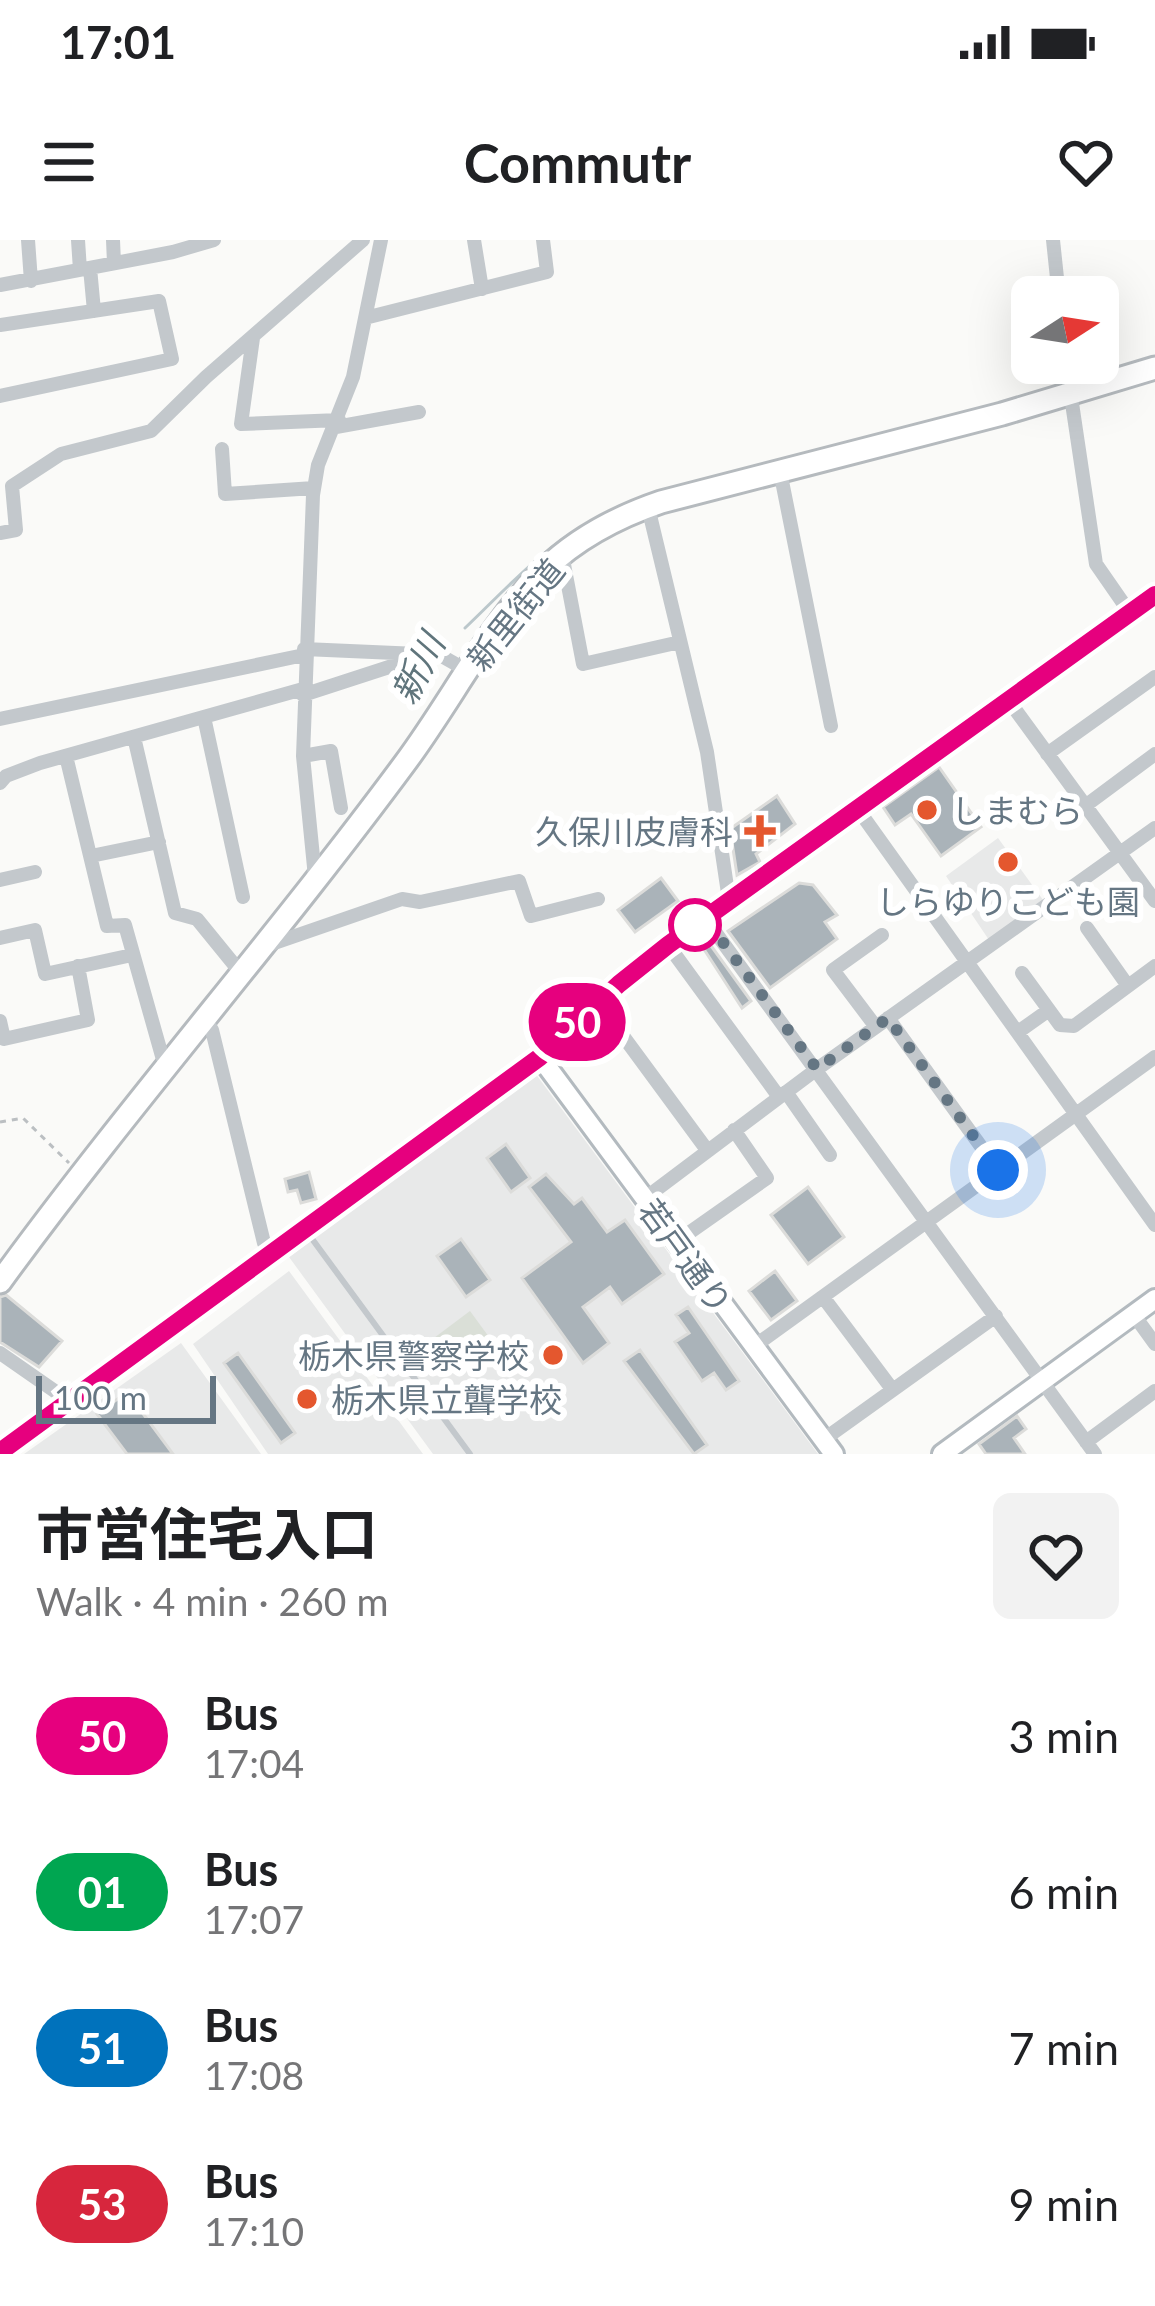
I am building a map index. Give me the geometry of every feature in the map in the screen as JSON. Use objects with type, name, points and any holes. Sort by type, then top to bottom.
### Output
[{"type":"main road","name":"新里街道","points":[[0,1282],[165,1061],[205,1021],[238,969],[261,947],[314,870],[405,763],[446,660],[562,554],[598,529],[648,507],[1155,368]]},
{"type":"street","points":[[28,240],[31,281]]},
{"type":"street","points":[[78,240],[94,311]]},
{"type":"street","points":[[113,240],[114,263]]},
{"type":"street","points":[[0,285],[214,240]]},
{"type":"street","points":[[0,533],[16,530],[12,486],[61,454],[151,431],[363,240]]},
{"type":"street","points":[[314,870],[302,756],[314,488],[318,465],[353,377],[381,240]]},
{"type":"street","points":[[474,240],[482,289]]},
{"type":"street","points":[[365,318],[547,272],[542,240]]},
{"type":"street","points":[[1053,240],[1057,276]]},
{"type":"street","points":[[0,325],[159,301],[172,358],[0,396]]},
{"type":"street","points":[[253,338],[241,424],[338,423],[419,412]]},
{"type":"street","points":[[1069,384],[1096,564],[1130,613]]},
{"type":"street","points":[[222,449],[225,494],[314,488]]},
{"type":"street","points":[[780,471],[831,726]]},
{"type":"street","points":[[648,507],[706,752],[729,900]]},
{"type":"street","points":[[562,554],[583,664],[680,642]]},
{"type":"street","points":[[0,1452],[540,1057],[668,945],[1155,595]]},
{"type":"street","points":[[0,719],[304,652],[446,660]]},
{"type":"street","points":[[0,783],[5,776],[134,736],[446,660]]},
{"type":"street","points":[[1048,754],[1155,677]]},
{"type":"street","points":[[1009,701],[1155,901]]},
{"type":"street","points":[[204,717],[243,897]]},
{"type":"street","points":[[134,736],[175,913],[196,919],[238,969]]},
{"type":"street","points":[[302,756],[331,751],[341,808]]},
{"type":"street","points":[[1085,806],[1155,754]]},
{"type":"street","points":[[66,756],[107,926],[124,926],[165,1061]]},
{"type":"street","points":[[857,808],[1155,1225]]},
{"type":"street","points":[[644,1198],[1155,828]]},
{"type":"street","points":[[91,856],[159,842]]},
{"type":"street","points":[[0,880],[35,872]]},
{"type":"street","points":[[261,947],[402,899],[420,902],[519,881],[532,916],[598,898]]},
{"type":"street","points":[[705,918],[1091,1448],[1155,1391]]},
{"type":"street","points":[[1087,928],[1128,986]]},
{"type":"street","points":[[0,938],[35,930],[45,974],[132,955]]},
{"type":"street","points":[[882,935],[833,970],[882,1023],[998,1170]]},
{"type":"street","points":[[668,945],[830,1156]]},
{"type":"street","points":[[0,1021],[4,1039],[88,1020],[78,966]]},
{"type":"street","points":[[1022,974],[1060,1024],[1074,1026],[1155,966]]},
{"type":"street","points":[[598,1002],[707,1150]]},
{"type":"street","points":[[1018,1031],[1049,1010]]},
{"type":"street","points":[[205,1021],[212,1030],[263,1243],[270,1254]]},
{"type":"street","name":"若戸通り","points":[[540,1057],[828,1447]]},
{"type":"street","points":[[753,1347],[1155,1057]]},
{"type":"street","points":[[676,1242],[767,1178],[734,1130]]},
{"type":"street","points":[[823,1297],[892,1389]]},
{"type":"street","points":[[943,1454],[1155,1299]]},
{"type":"street","points":[[1134,1315],[1155,1344]]},
{"type":"street","points":[[828,1447],[892,1389],[996,1316]]},
{"type":"street","points":[[0,1353],[69,1401]]},
{"type":"lane","points":[[304,1229],[470,1454]]},
{"type":"path","points":[[0,1122],[23,1118],[74,1167]]},
{"type":"shaded area","points":[[998,838],[1046,904],[991,943],[946,876]]},
{"type":"shaded area","name":"栃木県警察学校","points":[[535,1073],[818,1454],[433,1454],[289,1257]]},
{"type":"shaded area","name":"栃木県立聾学校","points":[[289,1271],[423,1454],[268,1454],[193,1344]]},
{"type":"shaded area","points":[[470,1311],[489,1337],[437,1375],[418,1350]]},
{"type":"shaded area","points":[[181,1343],[261,1454],[24,1454]]},
{"type":"building","name":"しまむら","points":[[939,767],[981,827],[941,856],[911,814],[895,825],[883,807]]},
{"type":"building","points":[[777,796],[795,824],[756,854],[760,862],[737,875],[730,829]]},
{"type":"building","points":[[661,878],[678,901],[635,932],[618,910]]},
{"type":"building","points":[[799,883],[813,885],[837,915],[825,922],[837,939],[770,988],[728,931]]},
{"type":"building","points":[[704,936],[751,1001],[742,1008],[698,940]]},
{"type":"building","points":[[506,1144],[530,1178],[511,1192],[487,1158]]},
{"type":"building","points":[[309,1172],[316,1199],[301,1203],[297,1190],[288,1192],[285,1179]]},
{"type":"building","points":[[546,1174],[574,1204],[582,1198],[607,1232],[625,1220],[664,1274],[622,1304],[610,1287],[583,1307],[609,1343],[583,1363],[522,1278],[571,1242],[529,1187]]},
{"type":"building","points":[[808,1187],[844,1237],[808,1264],[771,1215]]},
{"type":"building","points":[[461,1239],[490,1280],[466,1297],[437,1256]]},
{"type":"building","points":[[775,1271],[797,1301],[771,1320],[749,1291]]},
{"type":"building","points":[[6,1295],[62,1341],[39,1367],[0,1342],[0,1297]]},
{"type":"building","points":[[688,1307],[739,1381],[726,1390],[714,1373],[702,1381],[675,1342],[689,1333],[676,1315]]},
{"type":"building","points":[[640,1350],[707,1445],[694,1454],[624,1361]]},
{"type":"building","points":[[238,1353],[295,1433],[281,1443],[224,1363]]},
{"type":"building","points":[[127,1392],[173,1454],[127,1454],[97,1414]]},
{"type":"building","points":[[1017,1416],[1026,1429],[1014,1438],[1025,1454],[986,1454],[979,1444]]},
{"type":"waterway","name":"新川","points":[[465,628],[540,557],[590,522]]},
{"type":"waterway","name":"新川","points":[[326,850],[396,757]]},
{"type":"bus line","name":"50","points":[[0,1452],[540,1057],[619,984],[705,918],[1155,595]]},
{"type":"place","name":"しまむら","points":[[927,810]]},
{"type":"place","name":"久保川皮膚科","points":[[760,831]]},
{"type":"place","name":"しらゆりこども園","points":[[1008,862]]},
{"type":"place","name":"栃木県警察学校","points":[[553,1355]]},
{"type":"place","name":"栃木県立聾学校","points":[[307,1399]]},
{"type":"route","points":[[695,925],[705,918],[817,1069],[888,1018],[998,1170]]}]
